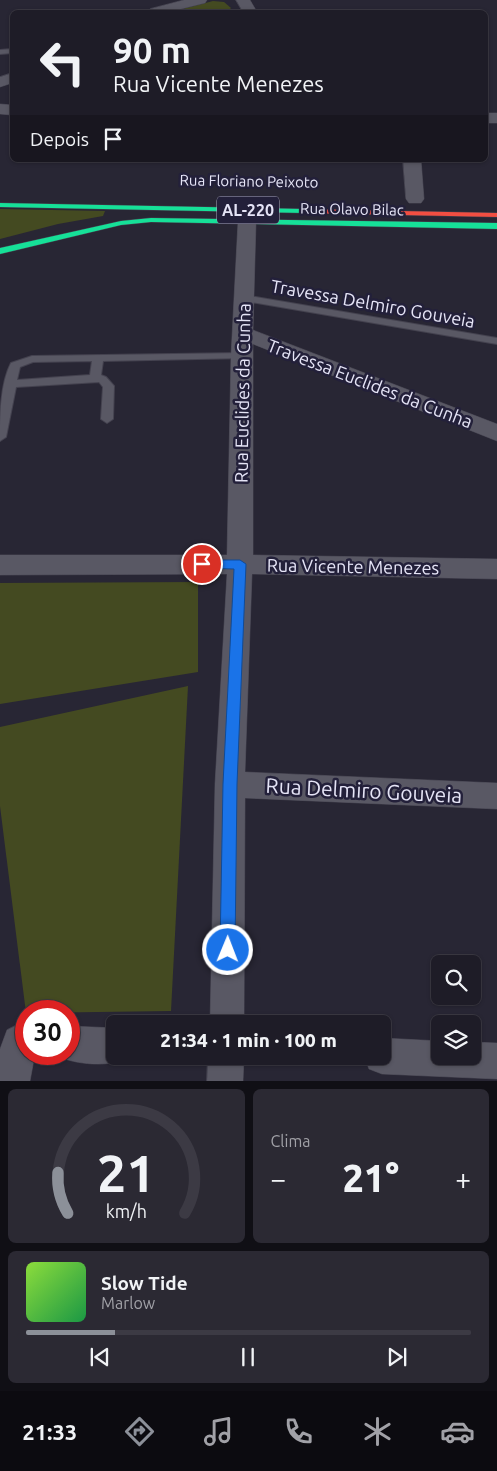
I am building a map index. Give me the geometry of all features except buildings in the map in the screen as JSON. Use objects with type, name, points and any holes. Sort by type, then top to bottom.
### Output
[{"type":"main road","name":"AL-220","points":[[0,205],[497,215]]},
{"type":"main road","name":"Rua Olavo Bilac","points":[[0,251],[121,222],[151,220],[497,226]]},
{"type":"street","points":[[162,10],[200,0]]},
{"type":"street","points":[[412,162],[414,198]]},
{"type":"street","name":"Rua Euclides da Cunha","points":[[227,1015],[230,784],[240,564],[243,298],[247,222]]},
{"type":"street","name":"Travessa Euclides da Cunha","points":[[243,333],[497,433]]},
{"type":"street","name":"Rua Vicente Menezes","points":[[0,565],[240,564],[497,569]]},
{"type":"street","name":"Rua Delmiro Gouveia","points":[[230,784],[497,796]]},
{"type":"street","points":[[12,1081],[15,1041]]},
{"type":"street","points":[[80,1044],[106,1046]]},
{"type":"street","points":[[391,1056],[497,1061]]},
{"type":"street","points":[[225,1081],[226,1065]]},
{"type":"lane","name":"Travessa Delmiro Gouveia","points":[[243,298],[497,341]]},
{"type":"lane","points":[[0,437],[15,365],[32,360],[242,356]]},
{"type":"lane","points":[[95,378],[98,359]]},
{"type":"lane","points":[[10,384],[102,379],[109,386],[106,419]]},
{"type":"green space","points":[[213,1],[224,2],[231,8],[229,10],[179,10]]},
{"type":"green space","points":[[0,209],[105,211],[103,216],[58,224],[0,239]]},
{"type":"green space","points":[[198,582],[198,672],[0,704],[0,583]]},
{"type":"green space","points":[[188,686],[171,1011],[80,1012],[80,1000],[24,1000],[0,806],[0,727]]},
{"type":"traffic: fast","points":[[0,205],[304,211]]},
{"type":"traffic: fast","points":[[0,251],[121,223],[151,220],[497,226]]},
{"type":"traffic: jam","points":[[304,211],[497,215]]},
{"type":"route","points":[[202,564],[240,564],[230,784],[228,950]]}]
